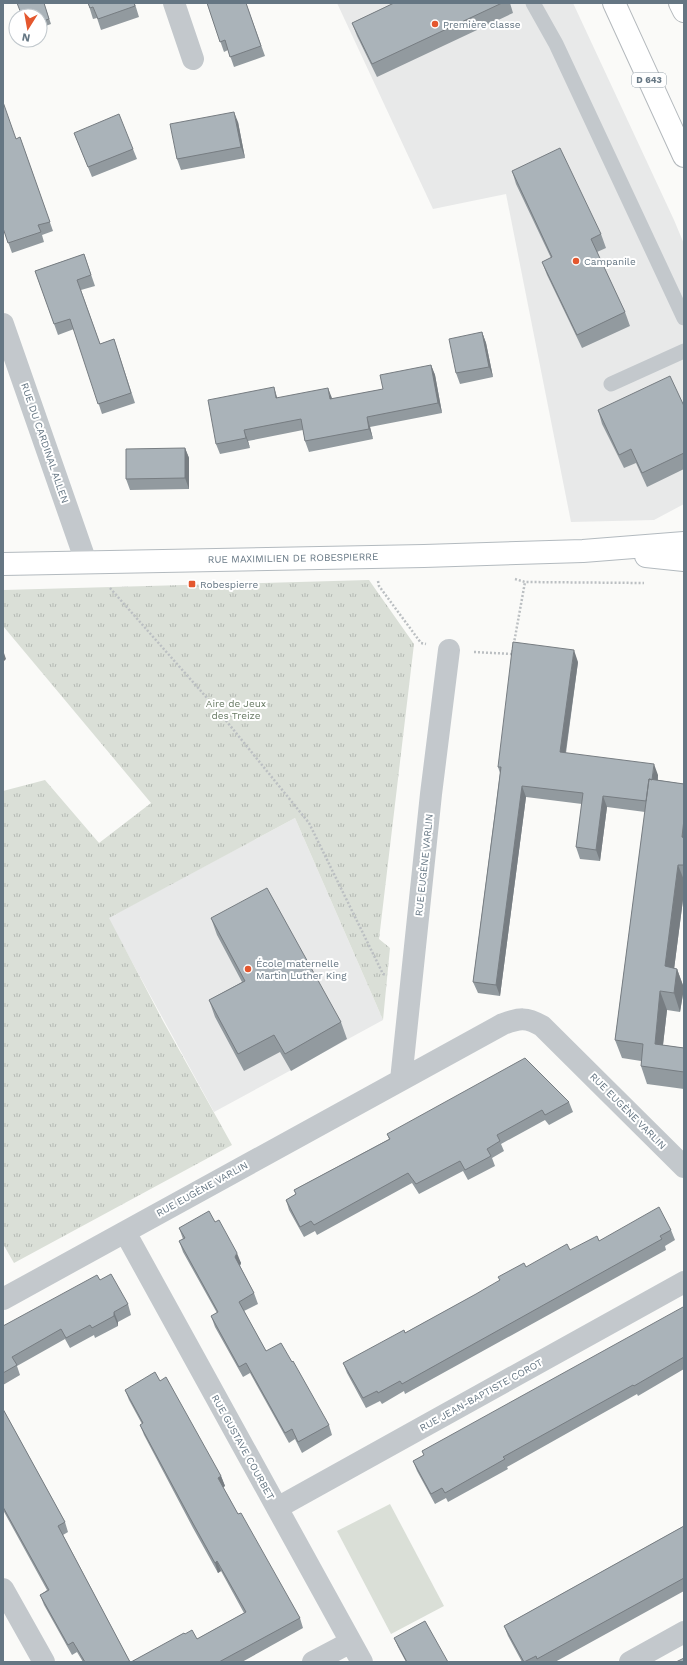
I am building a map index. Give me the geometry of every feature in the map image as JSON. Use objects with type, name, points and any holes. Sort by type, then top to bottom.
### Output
[{"type":"main road","name":"D 643","points":[[614,3],[684,156]]},
{"type":"main road","points":[[680,3],[684,11]]},
{"type":"main road","name":"RUE MAXIMILIEN DE ROBESPIERRE","points":[[3,564],[374,557],[584,551],[684,543]]},
{"type":"main road","name":"RUE MAXIMILIEN DE ROBESPIERRE","points":[[584,551],[684,560]]},
{"type":"street","points":[[174,3],[193,59]]},
{"type":"street","name":"RUE DU CARDINAL ALLEN","points":[[3,324],[86,562]]},
{"type":"street","name":"RUE EUGÈNE VARLIN","points":[[401,1080],[431,794],[449,650]]},
{"type":"street","name":"RUE EUGÈNE VARLIN","points":[[3,1299],[503,1024],[522,1018],[533,1021],[542,1026],[680,1156]]},
{"type":"street","name":"RUE GUSTAVE COURBET","points":[[125,1232],[362,1662]]},
{"type":"street","name":"RUE JEAN-BAPTISTE COROT","points":[[277,1508],[684,1282]]},
{"type":"street","points":[[3,1589],[44,1662]]},
{"type":"street","points":[[630,1662],[684,1632]]},
{"type":"street","points":[[313,1662],[351,1642]]},
{"type":"lane","points":[[534,3],[556,44],[684,318]]},
{"type":"lane","points":[[611,384],[684,350]]},
{"type":"path","points":[[374,557],[379,586],[421,643],[449,650],[512,654],[525,582]]},
{"type":"path","points":[[107,562],[109,586],[215,707],[309,823],[383,974],[411,980]]},
{"type":"shaded area","points":[[337,3],[573,3],[684,244],[684,504],[654,520],[571,522],[506,194],[433,209]]},
{"type":"shaded area","name":"École maternelle Martin Luther King","points":[[295,818],[383,1020],[214,1112],[108,918]]},
{"type":"green space","name":"Aire de Jeux des Treize","points":[[369,580],[414,644],[379,939],[390,948],[383,1020],[295,818],[109,918],[163,1021],[232,1145],[14,1263],[3,1244],[3,791],[45,780],[99,843],[151,803],[3,626],[3,590]]},
{"type":"green space","points":[[390,1504],[444,1606],[391,1634],[337,1531]]},
{"type":"building","points":[[17,3],[44,3],[46,8],[19,8]]},
{"type":"building","points":[[88,3],[134,3],[135,6],[98,19],[93,7],[90,8]]},
{"type":"building","points":[[207,3],[246,3],[261,46],[230,57],[225,40],[220,42]]},
{"type":"building","name":"Première classe","points":[[394,3],[502,3],[372,64],[352,23]]},
{"type":"building","points":[[3,102],[16,139],[20,137],[50,222],[38,225],[41,232],[8,243],[3,228]]},
{"type":"building","points":[[234,112],[241,147],[177,159],[170,124]]},
{"type":"building","points":[[119,114],[133,149],[88,167],[74,133]]},
{"type":"building","name":"Campanile","points":[[560,148],[601,234],[591,239],[625,312],[577,335],[542,262],[552,257],[512,171]]},
{"type":"building","points":[[84,254],[91,275],[77,280],[100,344],[114,339],[131,393],[98,404],[70,319],[54,324],[35,271]]},
{"type":"building","points":[[482,332],[489,367],[456,373],[449,339]]},
{"type":"building","points":[[431,365],[438,403],[367,417],[369,429],[305,441],[301,419],[244,430],[246,438],[216,444],[208,400],[274,387],[276,398],[328,388],[330,399],[383,389],[380,375]]},
{"type":"building","points":[[670,376],[684,406],[684,453],[642,473],[631,449],[619,455],[598,410]]},
{"type":"building","points":[[185,448],[185,478],[126,479],[126,449]]},
{"type":"building","points":[[513,642],[574,650],[560,752],[654,764],[652,780],[649,779],[646,801],[603,796],[596,850],[576,847],[583,793],[522,786],[496,985],[473,982],[501,767],[498,767]]},
{"type":"building","points":[[649,779],[684,784],[684,819],[682,837],[684,838],[684,865],[678,865],[665,966],[677,969],[674,993],[660,991],[655,1044],[684,1048],[684,1072],[641,1066],[643,1044],[615,1040]]},
{"type":"building","points":[[267,888],[341,1022],[285,1054],[274,1035],[238,1054],[209,1000],[245,981],[211,918]]},
{"type":"building","points":[[525,1058],[569,1102],[545,1115],[542,1110],[497,1135],[500,1141],[487,1149],[491,1156],[465,1170],[460,1161],[416,1184],[408,1173],[314,1225],[311,1221],[300,1227],[286,1200],[296,1194],[294,1190],[390,1139],[387,1134]]},
{"type":"building","points":[[659,1207],[671,1230],[660,1236],[662,1239],[402,1384],[400,1381],[378,1393],[377,1391],[363,1398],[343,1363],[404,1330],[405,1333],[476,1294],[500,1280],[498,1277],[524,1263],[526,1267],[567,1244],[570,1250],[597,1236],[599,1241]]},
{"type":"building","points":[[209,1211],[215,1222],[219,1220],[237,1253],[235,1257],[254,1293],[239,1302],[266,1351],[281,1343],[292,1362],[293,1361],[329,1425],[298,1442],[292,1429],[285,1433],[246,1363],[239,1367],[211,1316],[218,1312],[179,1241],[185,1238],[179,1228]]},
{"type":"building","points":[[111,1274],[128,1304],[114,1312],[114,1316],[92,1328],[90,1325],[66,1338],[61,1329],[12,1357],[17,1365],[3,1373],[3,1326],[97,1275],[100,1280]]},
{"type":"building","points":[[683,1307],[684,1357],[634,1386],[633,1385],[503,1457],[505,1459],[445,1493],[442,1488],[431,1494],[413,1461],[424,1455],[422,1451]]},
{"type":"building","points":[[155,1372],[160,1381],[166,1377],[221,1476],[218,1478],[238,1514],[241,1513],[300,1618],[219,1662],[131,1662],[184,1633],[185,1634],[192,1630],[197,1639],[246,1612],[217,1561],[215,1563],[190,1518],[140,1425],[143,1423],[125,1390]]},
{"type":"building","points":[[3,1409],[65,1522],[58,1526],[130,1662],[85,1662],[73,1642],[68,1645],[40,1595],[49,1590],[3,1507]]},
{"type":"building","points":[[684,1526],[684,1578],[537,1659],[536,1656],[524,1662],[504,1626]]},
{"type":"building","points":[[425,1621],[448,1662],[407,1662],[394,1638]]},
{"type":"building","points":[[684,1658],[684,1662],[676,1662]]},
{"type":"place","name":"Première classe","points":[[435,24]]},
{"type":"place","name":"Campanile","points":[[576,261]]},
{"type":"place","name":"Robespierre","points":[[192,584]]},
{"type":"place","name":"École maternelle Martin Luther King","points":[[248,969]]}]
